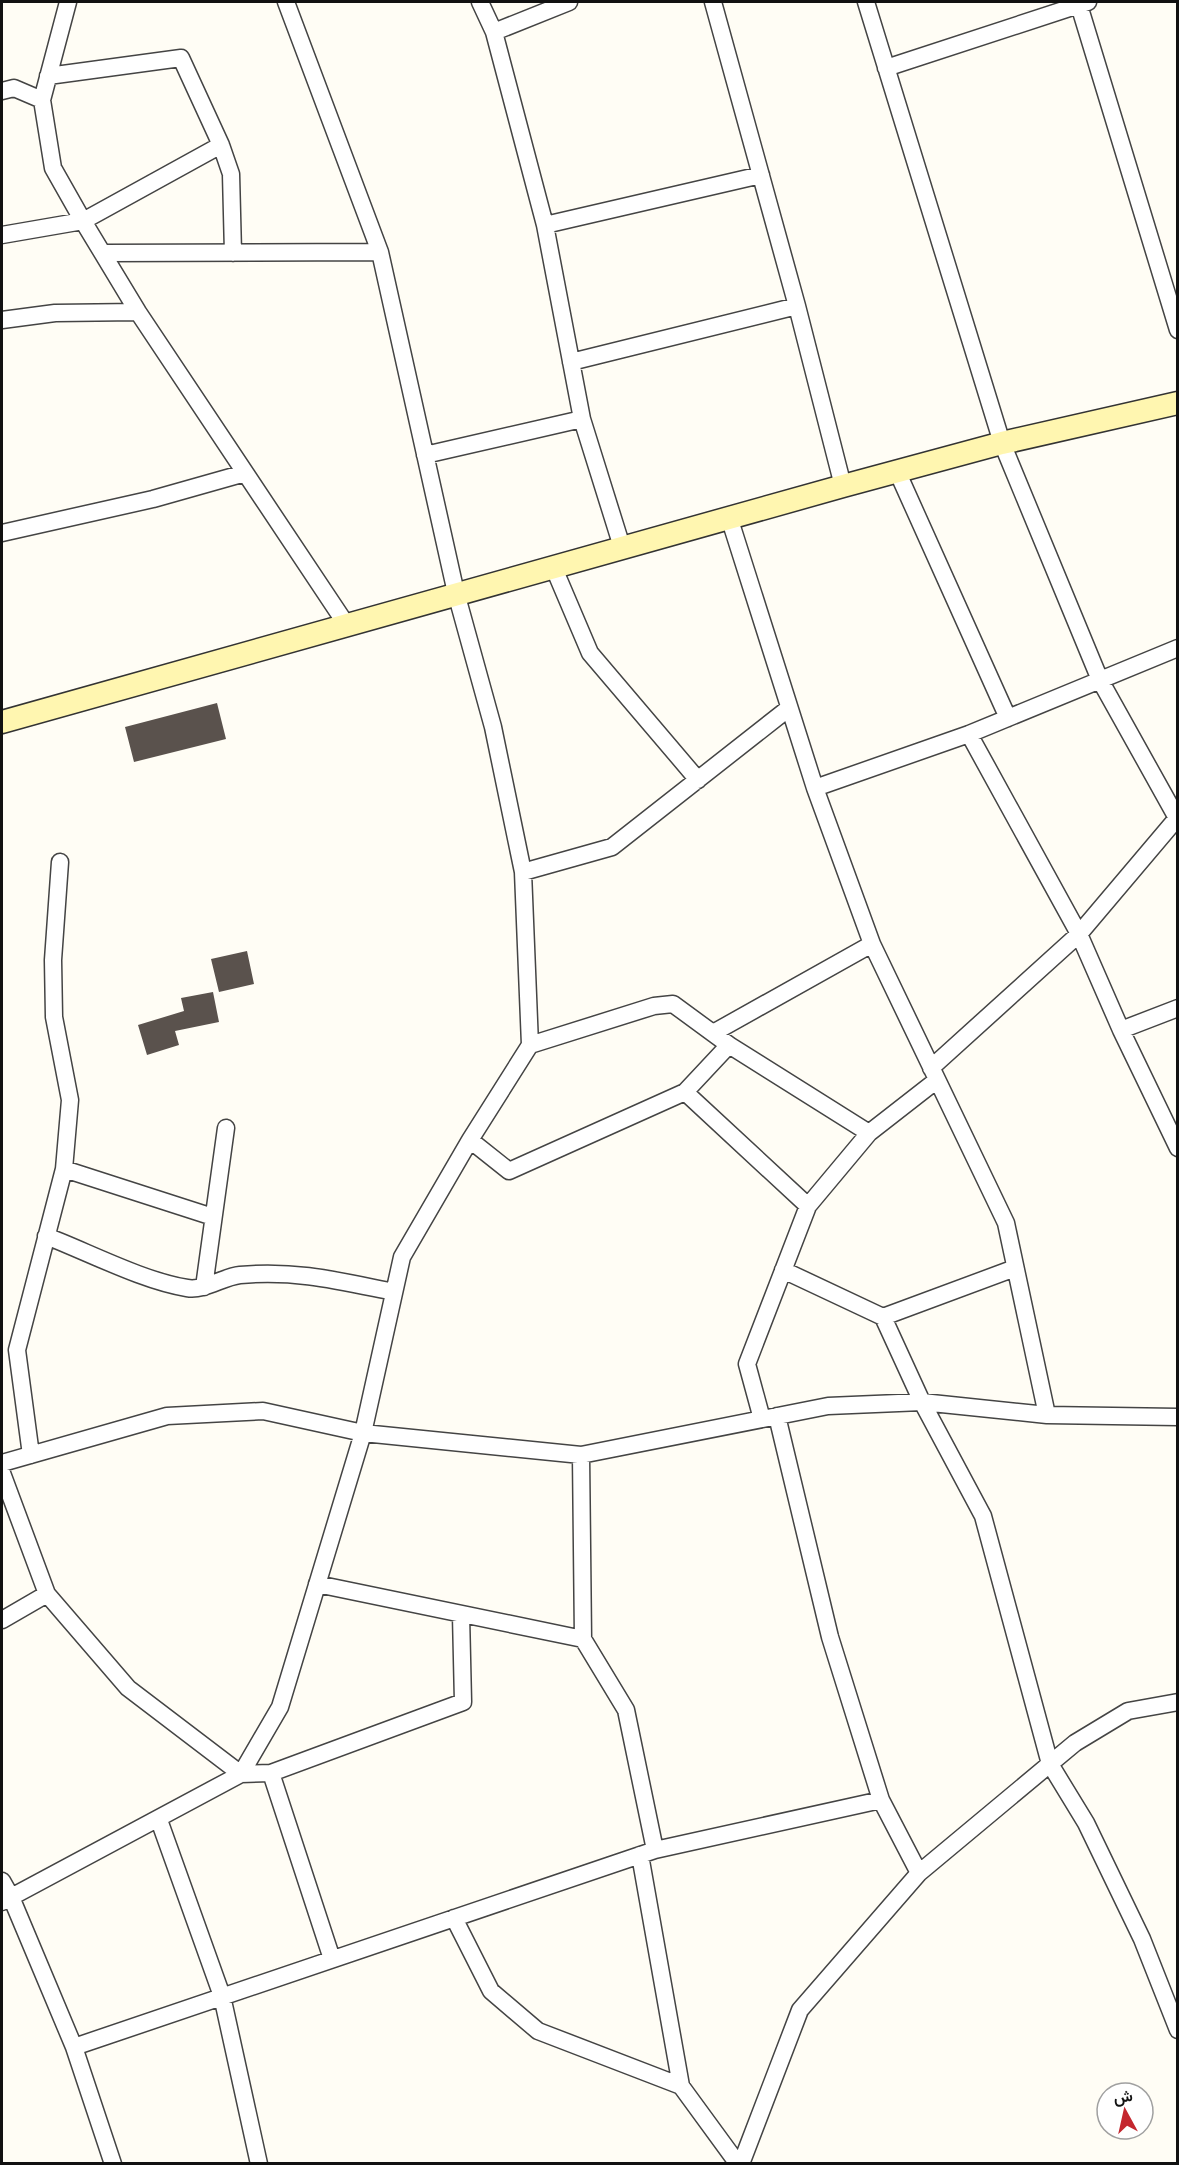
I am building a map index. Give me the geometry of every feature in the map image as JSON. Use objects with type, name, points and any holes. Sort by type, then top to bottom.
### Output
[{"type":"main road","points":[[2,722],[897,471],[1002,443],[1178,402]]},
{"type":"street","points":[[68,2],[42,100],[54,168],[138,312],[346,624]]},
{"type":"street","points":[[241,1774],[280,1707],[363,1433],[402,1257],[470,1140],[530,1045],[523,872],[493,727],[456,593],[380,252],[286,2]]},
{"type":"street","points":[[480,2],[494,33],[544,225],[582,419],[622,547]]},
{"type":"street","points":[[494,33],[569,2]]},
{"type":"street","points":[[713,2],[797,306],[843,486]]},
{"type":"street","points":[[866,2],[1002,443],[1100,680],[1177,818],[1079,934],[934,1074],[869,1133],[808,1206],[747,1364],[770,1418],[830,1637],[881,1800],[919,1873]]},
{"type":"street","points":[[886,68],[1084,3],[1178,330]]},
{"type":"street","points":[[48,76],[181,58],[221,145],[231,174],[233,253]]},
{"type":"street","points":[[2,92],[14,88],[42,100]]},
{"type":"street","points":[[2,235],[83,221],[221,145]]},
{"type":"street","points":[[544,225],[761,175]]},
{"type":"street","points":[[105,254],[380,252]]},
{"type":"street","points":[[571,362],[797,306]]},
{"type":"street","points":[[2,320],[55,313],[138,312]]},
{"type":"street","points":[[425,455],[582,419]]},
{"type":"street","points":[[897,471],[1008,718]]},
{"type":"street","points":[[2,533],[153,499],[245,473]]},
{"type":"street","points":[[729,517],[815,789],[872,944],[1006,1223],[1047,1414]]},
{"type":"street","points":[[553,566],[590,653],[698,780]]},
{"type":"street","points":[[815,789],[969,734],[1178,648]]},
{"type":"street","points":[[523,872],[612,847],[789,708]]},
{"type":"street","points":[[969,734],[1079,934],[1121,1030],[1178,1148]]},
{"type":"street","points":[[31,1455],[17,1350],[64,1168],[70,1100],[54,1017],[53,960],[60,862]]},
{"type":"street","points":[[713,1033],[872,944]]},
{"type":"street","points":[[530,1045],[654,1006],[673,1004],[729,1045],[869,1133]]},
{"type":"street","points":[[1121,1030],[1178,1008]]},
{"type":"street","points":[[470,1140],[509,1171],[685,1092],[729,1045]]},
{"type":"street","points":[[685,1092],[808,1206]]},
{"type":"street","points":[[204,1287],[226,1128]]},
{"type":"street","points":[[64,1168],[213,1217]]},
{"type":"street","points":[[46,1236],[166,1283],[190,1288],[204,1287],[227,1277],[286,1274],[318,1276],[394,1292]]},
{"type":"street","points":[[883,1317],[1016,1268]]},
{"type":"street","points":[[783,1270],[883,1317],[922,1402],[983,1516],[1050,1764],[1086,1823],[1142,1939],[1178,2030]]},
{"type":"street","points":[[2,1463],[167,1416],[263,1411],[363,1433],[581,1455],[828,1406],[922,1402],[1047,1414],[1178,1417]]},
{"type":"street","points":[[581,1455],[583,1639],[626,1710],[681,2086],[740,2163]]},
{"type":"street","points":[[2,1473],[47,1594],[128,1688],[241,1774]]},
{"type":"street","points":[[317,1584],[583,1639]]},
{"type":"street","points":[[2,1620],[47,1594]]},
{"type":"street","points":[[6,1900],[241,1774],[271,1773],[462,1702],[461,1615]]},
{"type":"street","points":[[740,2163],[800,2010],[919,1873],[1075,1743],[1128,1711],[1178,1702]]},
{"type":"street","points":[[271,1773],[333,1959]]},
{"type":"street","points":[[74,2047],[648,1852],[881,1800]]},
{"type":"street","points":[[159,1820],[222,1996],[259,2163]]},
{"type":"street","points":[[2,1881],[6,1900],[74,2047],[112,2163]]},
{"type":"street","points":[[454,1918],[491,1991],[538,2031],[681,2086]]},
{"type":"building","points":[[217,703],[226,739],[134,762],[125,727]]},
{"type":"building","points":[[247,951],[254,984],[219,992],[211,959]]},
{"type":"building","points":[[213,992],[219,1022],[175,1031],[179,1045],[147,1055],[138,1025],[184,1011],[181,998]]}]
